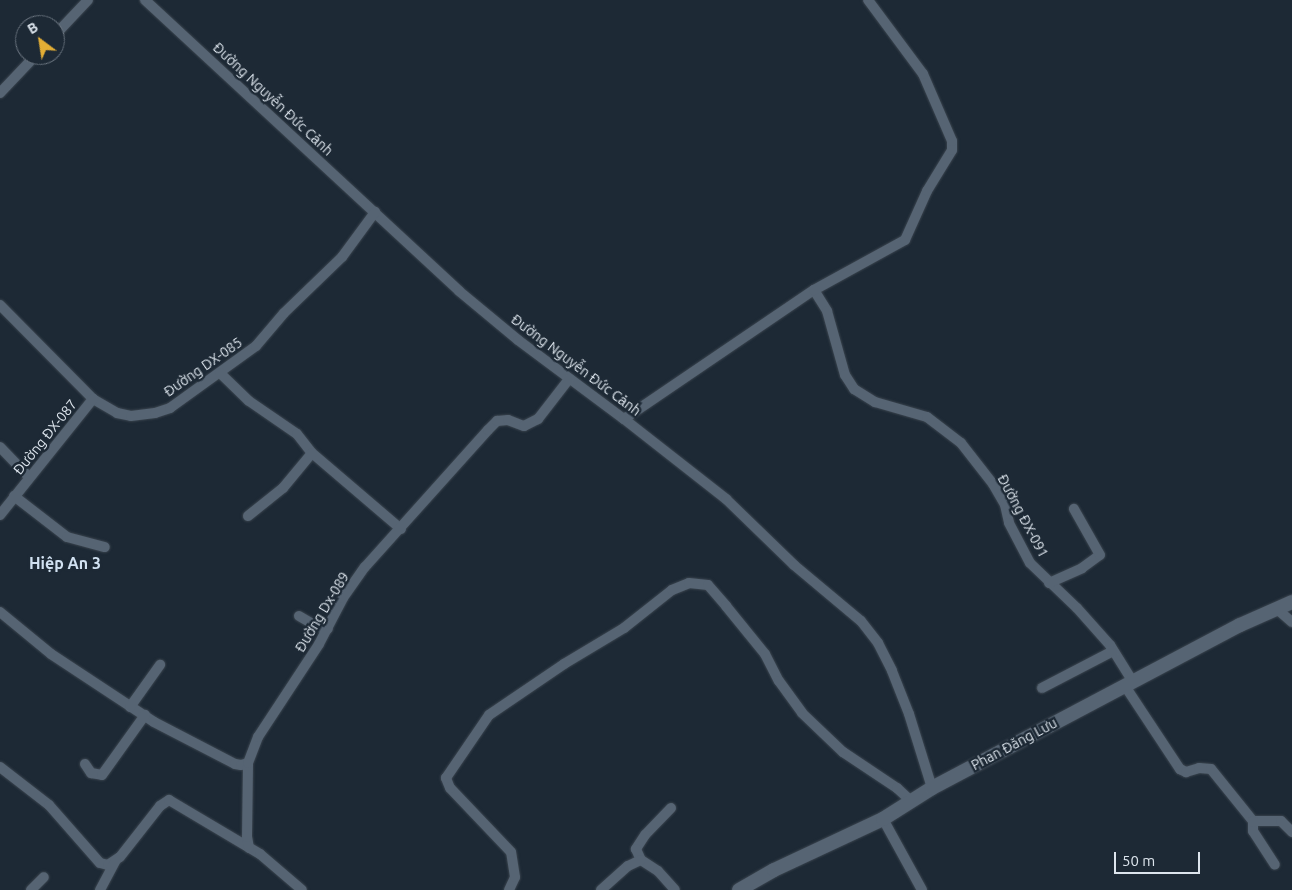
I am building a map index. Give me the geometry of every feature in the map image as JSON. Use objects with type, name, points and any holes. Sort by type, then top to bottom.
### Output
[{"type":"street","points":[[65,24],[88,0]]},
{"type":"street","name":"Đường Nguyễn Đức Cảnh","points":[[145,0],[459,291],[569,379],[624,418],[726,499],[794,564],[861,622],[878,643],[892,671],[909,714],[932,788]]},
{"type":"street","points":[[624,418],[814,290],[905,240],[927,192],[952,150],[952,141],[923,74],[868,0]]},
{"type":"street","points":[[0,93],[27,65]]},
{"type":"street","name":"Đường DX-085","points":[[0,305],[93,400],[117,413],[131,416],[155,413],[170,408],[256,346],[284,313],[342,257],[375,212]]},
{"type":"street","name":"Đường ĐX-091","points":[[814,290],[827,312],[845,375],[854,389],[875,402],[927,417],[961,443],[993,484],[1005,505],[1010,523],[1030,563],[1077,608],[1114,651],[1129,684],[1180,769],[1186,772],[1199,768],[1211,769],[1253,821]]},
{"type":"street","points":[[220,373],[249,401],[297,434],[312,453],[401,529]]},
{"type":"street","name":"Đường Dx-089","points":[[250,848],[247,837],[248,763],[258,737],[320,644],[343,598],[365,568],[497,422],[508,420],[524,426],[530,424],[538,419],[569,379]]},
{"type":"street","name":"Đường ĐX-087","points":[[0,515],[93,400]]},
{"type":"street","points":[[0,447],[29,477]]},
{"type":"street","points":[[248,516],[283,488],[312,453]]},
{"type":"street","points":[[14,496],[67,537],[105,547]]},
{"type":"street","points":[[1049,583],[1082,568],[1100,554],[1074,509]]},
{"type":"street","points":[[509,890],[515,877],[511,852],[450,788],[446,778],[489,715],[564,664],[624,628],[672,590],[689,583],[708,586],[765,654],[779,681],[802,712],[842,752],[897,788],[911,801]]},
{"type":"street","name":"Phan Đăng Lưu","points":[[739,890],[774,870],[883,819],[932,788],[1129,684],[1292,602]]},
{"type":"street","points":[[1277,609],[1292,622]]},
{"type":"street","points":[[0,612],[51,654],[130,707],[235,764],[248,763]]},
{"type":"street","points":[[299,616],[318,627],[328,628]]},
{"type":"street","points":[[1042,688],[1114,651]]},
{"type":"street","points":[[130,707],[160,665]]},
{"type":"street","points":[[85,764],[91,773],[102,775],[145,715]]},
{"type":"street","points":[[0,767],[49,805],[100,863],[108,865],[116,859]]},
{"type":"street","points":[[100,890],[116,859],[160,806],[168,800],[250,848],[302,890]]},
{"type":"street","points":[[671,808],[645,835],[636,849],[641,860],[658,871],[675,890]]},
{"type":"street","points":[[883,819],[922,890]]},
{"type":"street","points":[[1275,865],[1253,831],[1253,821],[1281,821],[1292,832]]},
{"type":"street","points":[[601,890],[628,866],[641,860]]},
{"type":"street","points":[[31,890],[44,878]]},
{"type":"district","name":"Hiệp An 3","points":[[65,563]]}]
